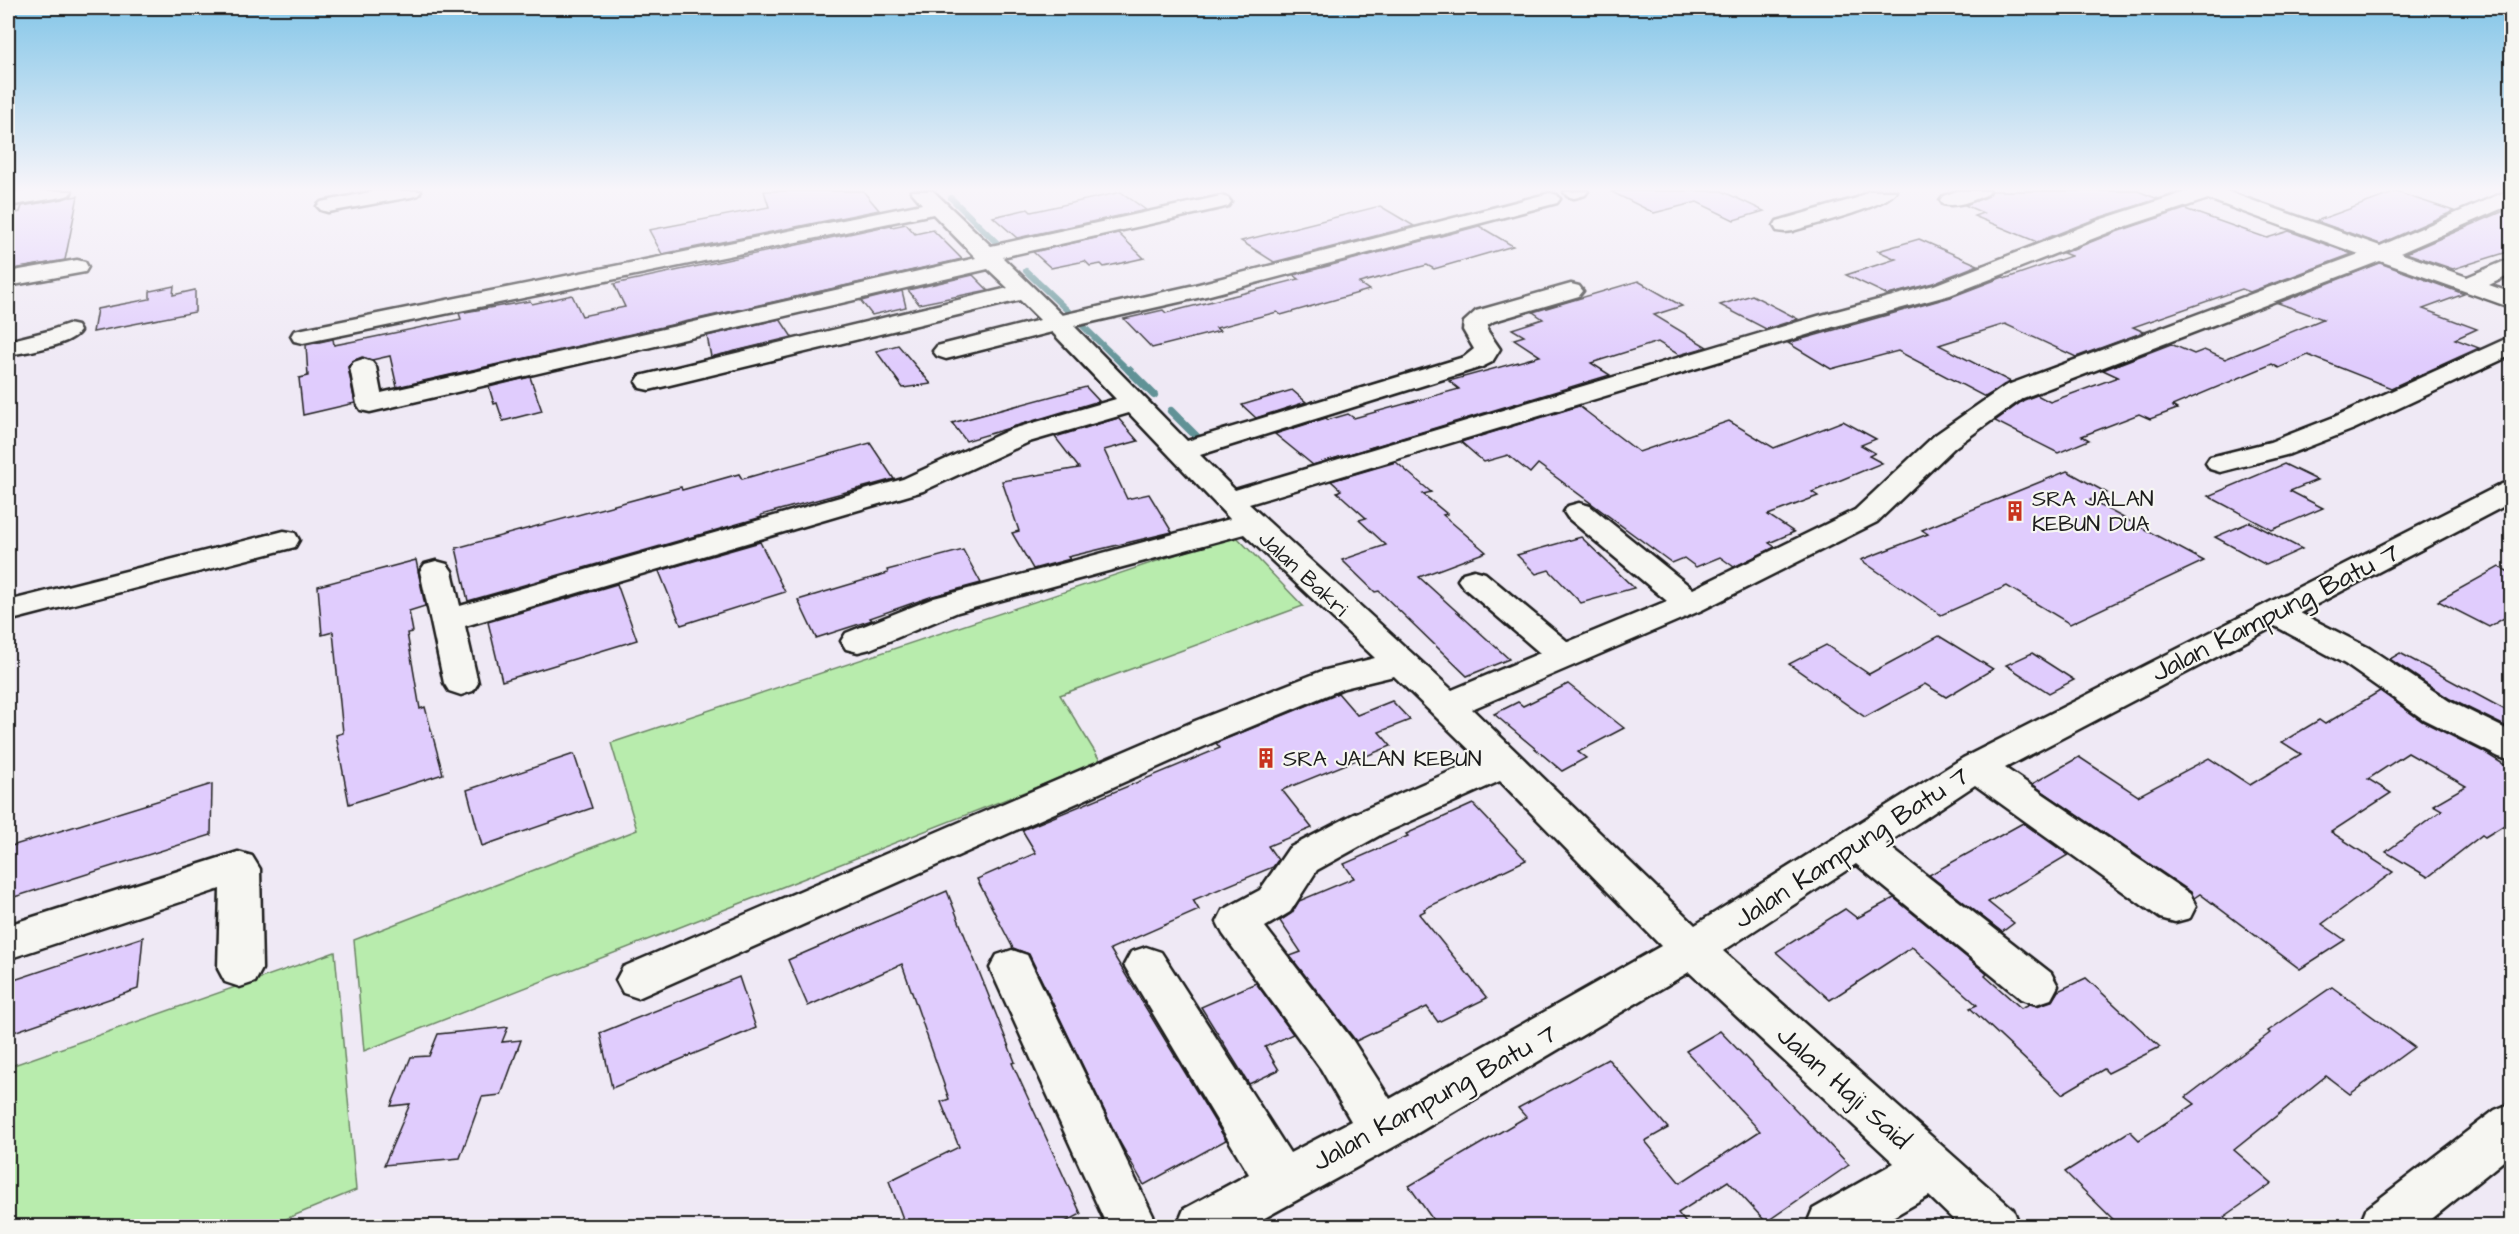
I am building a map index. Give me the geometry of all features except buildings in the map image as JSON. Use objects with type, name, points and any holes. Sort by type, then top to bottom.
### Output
[{"type":"street","points":[[303,336],[696,249]]},
{"type":"street","name":"Jalan Bakri","points":[[982,249],[1240,512],[1447,706],[1692,949]]},
{"type":"street","points":[[363,367],[370,404],[993,261],[1069,253],[1075,249]]},
{"type":"street","points":[[946,351],[1198,291],[1360,249]]},
{"type":"street","points":[[858,641],[946,605],[1827,321],[1941,290],[2047,249]]},
{"type":"street","points":[[2370,249],[2511,301]]},
{"type":"street","points":[[1447,706],[1690,603],[1866,516],[1945,441],[2014,392],[2392,249]]},
{"type":"street","points":[[2469,285],[2511,266]]},
{"type":"street","points":[[8,279],[77,267]]},
{"type":"street","points":[[1181,452],[1473,362],[1483,357],[1487,349],[1475,330],[1476,322],[1485,316],[1571,291]]},
{"type":"street","points":[[649,382],[1023,292]]},
{"type":"street","points":[[8,348],[56,337],[68,331]]},
{"type":"street","points":[[2220,463],[2280,448],[2344,423],[2395,401],[2437,378],[2504,349],[2511,343]]},
{"type":"street","points":[[448,620],[913,485],[1019,436],[1133,404]]},
{"type":"street","name":"Jalan Kampung Batu 7","points":[[1202,1227],[1382,1128],[1692,949],[1976,767],[2511,490]]},
{"type":"street","points":[[1579,512],[1690,603]]},
{"type":"street","points":[[8,611],[285,540]]},
{"type":"street","points":[[436,571],[461,683]]},
{"type":"street","points":[[1473,580],[1563,655]]},
{"type":"street","points":[[2273,612],[2357,656],[2436,710],[2511,748]]},
{"type":"street","points":[[638,980],[1208,730],[1334,679],[1402,663]]},
{"type":"street","points":[[1382,1128],[1337,1055],[1238,922],[1275,901],[1303,859],[1368,824],[1505,763]]},
{"type":"street","points":[[1976,767],[2175,906]]},
{"type":"street","points":[[1857,843],[2036,986]]},
{"type":"street","points":[[8,942],[238,867],[240,869],[240,969]]},
{"type":"street","name":"Jalan Haji Said","points":[[1692,949],[1933,1167],[1995,1227]]},
{"type":"street","points":[[1146,965],[1281,1182]]},
{"type":"street","points":[[1012,968],[1133,1227]]},
{"type":"street","points":[[2384,1227],[2511,1125]]},
{"type":"street","points":[[1831,1227],[1933,1167]]},
{"type":"green space","points":[[1235,535],[1303,606],[1060,695],[1101,762],[364,1051],[354,940],[637,830],[611,743]]},
{"type":"green space","points":[[335,952],[356,1190],[269,1226],[8,1226],[8,1067]]},
{"type":"waterway","points":[[1026,271],[1069,312]]},
{"type":"waterway","points":[[1083,326],[1130,372]]},
{"type":"waterway","points":[[1129,370],[1154,395]]},
{"type":"waterway","points":[[1171,411],[1196,436]]},
{"type":"place","name":"SRA JALAN KEBUN DUA","points":[[2015,511]]},
{"type":"place","name":"SRA JALAN KEBUN","points":[[1266,758]]}]
